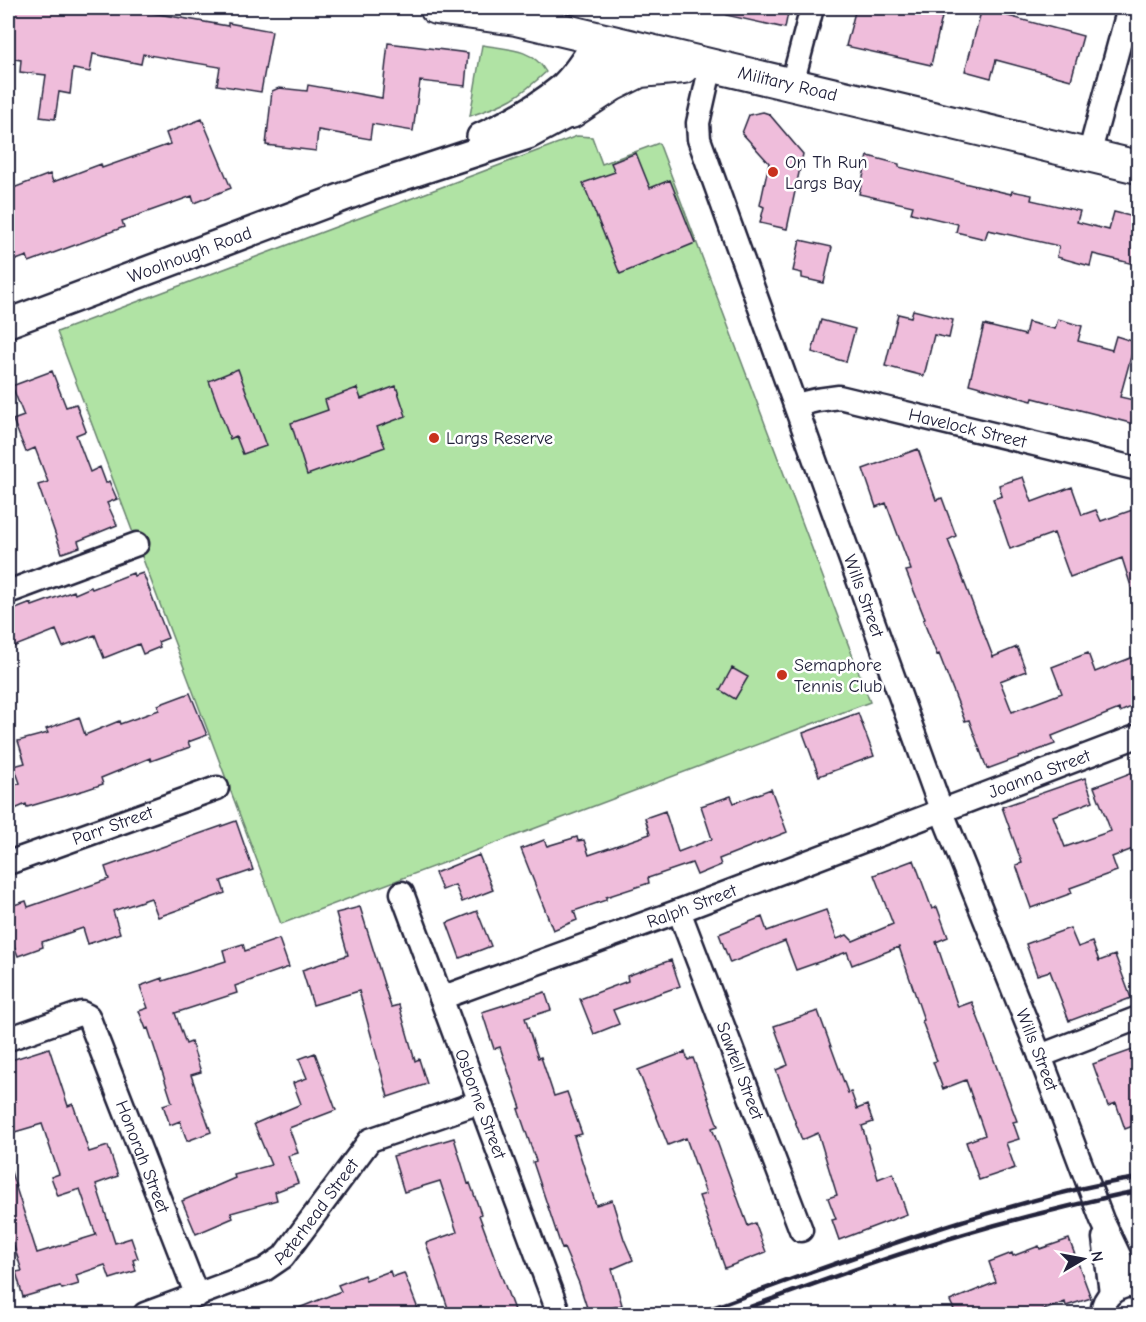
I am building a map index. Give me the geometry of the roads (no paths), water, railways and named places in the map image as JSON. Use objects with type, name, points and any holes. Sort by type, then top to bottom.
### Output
[{"type":"main road","name":"Military Road","points":[[436,8],[517,13],[611,41],[1138,167]]},
{"type":"main road","points":[[571,111],[612,85],[640,71],[711,65]]},
{"type":"street","points":[[792,84],[812,8]]},
{"type":"street","points":[[1089,155],[1128,8]]},
{"type":"street","name":"Woolnough Road","points":[[8,322],[370,187],[528,135],[571,111],[607,72],[611,41]]},
{"type":"street","name":"Woolnough Road","points":[[370,187],[501,127],[531,109],[563,87],[583,63],[611,41]]},
{"type":"street","name":"Wills Street","points":[[711,65],[698,123],[699,139],[942,812],[1040,1056],[1102,1220],[1136,1289]]},
{"type":"street","name":"Havelock Street","points":[[796,405],[839,397],[1138,469]]},
{"type":"street","points":[[8,592],[137,544]]},
{"type":"street","name":"Joanna Street","points":[[942,812],[1138,736]]},
{"type":"street","name":"Parr Street","points":[[8,863],[217,788]]},
{"type":"street","name":"Ralph Street","points":[[441,998],[942,812]]},
{"type":"street","name":"Osborne Street","points":[[402,893],[559,1314]]},
{"type":"street","name":"Sawtell Street","points":[[679,911],[801,1230]]},
{"type":"street","name":"Honorah Street","points":[[8,1039],[82,1013],[88,1016],[196,1296]]},
{"type":"street","points":[[1040,1056],[1138,1018]]},
{"type":"street","name":"Peterhead Street","points":[[145,1314],[264,1270],[283,1257],[370,1140],[480,1102]]},
{"type":"street","name":"Wills Street","points":[[1102,1220],[1102,1308]]},
{"type":"street","points":[[1102,1308],[1118,1288],[1136,1289]]},
{"type":"railway","points":[[696,1314],[861,1254],[962,1221],[1072,1191],[1138,1178]]},
{"type":"railway","points":[[731,1314],[891,1257],[972,1232],[1106,1197],[1138,1191]]},
{"type":"place","name":"On Th Run Largs Bay","points":[[773,172]]},
{"type":"place","name":"Largs Reserve","points":[[434,438]]},
{"type":"place","name":"Semaphore Tennis Club","points":[[782,675]]}]
